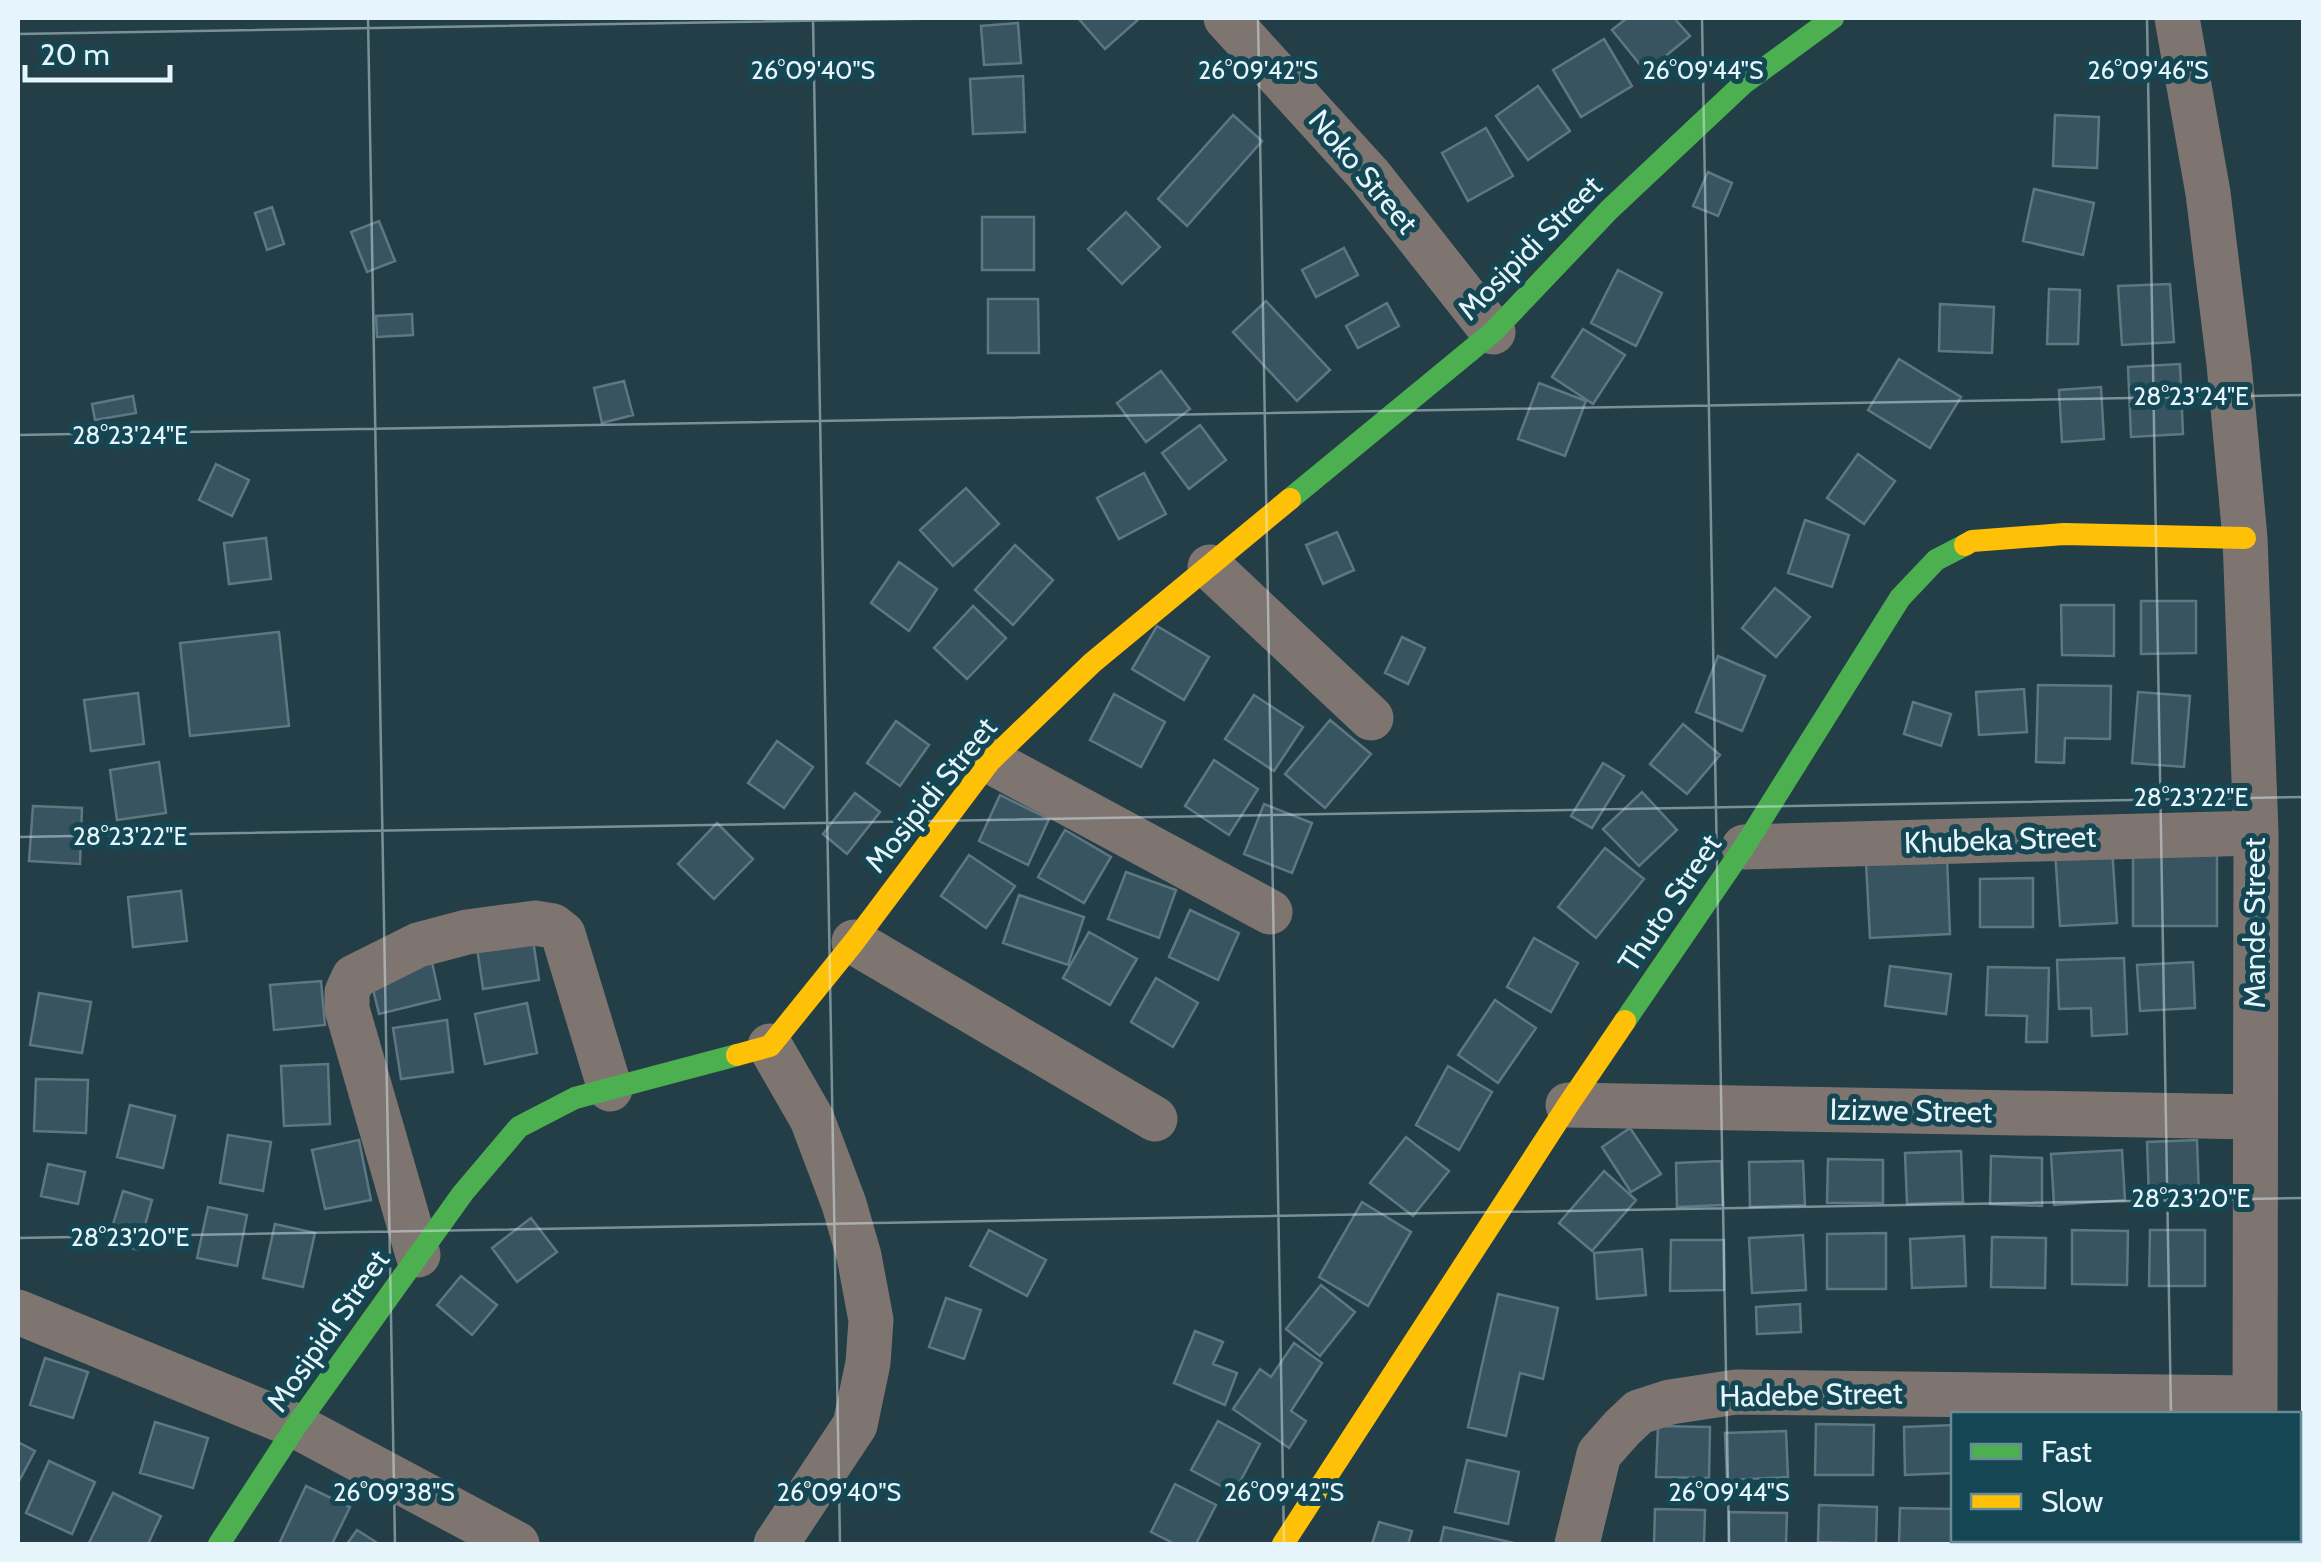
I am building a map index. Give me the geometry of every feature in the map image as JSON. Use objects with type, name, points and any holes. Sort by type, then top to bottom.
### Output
[{"type":"street","name":"Noko Street","points":[[1226,18],[1370,176],[1493,332]]},
{"type":"street","name":"Mosipidi Street","points":[[219,1544],[296,1426],[463,1193],[519,1126],[575,1098],[770,1046],[990,761],[1092,663],[1493,332],[1610,210],[1744,84],[1833,18]]},
{"type":"street","name":"Mande Street","points":[[2177,18],[2208,194],[2245,538],[2256,833],[2255,1406]]},
{"type":"street","name":"Thuto Street","points":[[1282,1544],[1568,1105],[1744,847],[1900,598],[1936,560],[1972,541],[2064,534],[2245,538]]},
{"type":"street","points":[[1210,567],[1371,718]]},
{"type":"street","points":[[990,761],[1270,912]]},
{"type":"street","name":"Khubeka Street","points":[[1744,847],[2256,833]]},
{"type":"street","points":[[418,1256],[348,1009],[347,992],[354,977],[418,945],[467,932],[535,923],[552,926],[563,934],[610,1089]]},
{"type":"street","points":[[854,942],[1155,1119]]},
{"type":"street","points":[[770,1046],[812,1118],[844,1204],[871,1320],[868,1363],[855,1425],[776,1544]]},
{"type":"street","name":"Izizwe Street","points":[[1568,1105],[2254,1117]]},
{"type":"street","points":[[18,1312],[296,1426],[516,1544]]},
{"type":"street","name":"Hadebe Street","points":[[1576,1544],[1599,1454],[1639,1412],[1670,1402],[1736,1392],[2255,1406]]},
{"type":"building","points":[[1078,18],[1140,18],[1105,49]]},
{"type":"building","points":[[1627,18],[1674,18],[1690,36],[1646,72],[1612,30]]},
{"type":"building","points":[[1018,23],[1021,63],[984,65],[981,26]]},
{"type":"building","points":[[1604,39],[1632,86],[1581,117],[1553,70]]},
{"type":"building","points":[[1023,76],[1025,132],[973,134],[970,79]]},
{"type":"building","points":[[1023,76],[1025,132],[973,134],[970,79]]},
{"type":"building","points":[[1538,86],[1570,131],[1528,160],[1496,116]]},
{"type":"building","points":[[1538,86],[1570,131],[1528,160],[1496,116]]},
{"type":"building","points":[[1233,115],[1262,141],[1187,226],[1158,199]]},
{"type":"building","points":[[2055,115],[2099,117],[2097,168],[2053,166]]},
{"type":"building","points":[[1486,128],[1513,176],[1468,201],[1442,153]]},
{"type":"building","points":[[1708,172],[1732,183],[1718,216],[1693,206]]},
{"type":"building","points":[[2034,189],[2094,203],[2083,255],[2023,241]]},
{"type":"building","points":[[272,207],[284,244],[267,250],[255,213]]},
{"type":"building","points":[[1126,212],[1160,247],[1122,284],[1088,249]]},
{"type":"building","points":[[982,217],[1034,217],[1034,270],[982,270]]},
{"type":"building","points":[[379,221],[395,261],[367,272],[351,232]]},
{"type":"building","points":[[1344,248],[1358,275],[1316,297],[1302,270]]},
{"type":"building","points":[[1618,270],[1662,293],[1636,346],[1591,323]]},
{"type":"building","points":[[2170,284],[2174,342],[2122,345],[2118,286]]},
{"type":"building","points":[[2049,289],[2080,290],[2078,344],[2047,344]]},
{"type":"building","points":[[988,299],[1038,299],[1039,353],[988,353]]},
{"type":"building","points":[[1266,301],[1330,370],[1297,401],[1233,332]]},
{"type":"building","points":[[1266,301],[1330,370],[1297,401],[1233,332]]},
{"type":"building","points":[[1387,303],[1399,326],[1358,348],[1346,326]]},
{"type":"building","points":[[1940,304],[1994,307],[1992,353],[1939,351]]},
{"type":"building","points":[[412,314],[413,335],[377,337],[376,316]]},
{"type":"building","points":[[412,314],[413,335],[377,337],[376,316]]},
{"type":"building","points":[[1583,329],[1625,355],[1593,404],[1552,377]]},
{"type":"building","points":[[1583,329],[1625,355],[1593,404],[1552,377]]},
{"type":"building","points":[[1899,359],[1961,397],[1930,448],[1868,410]]},
{"type":"building","points":[[1899,359],[1961,397],[1930,448],[1868,410]]},
{"type":"building","points":[[2180,364],[2183,434],[2131,437],[2128,367]]},
{"type":"building","points":[[1161,371],[1190,409],[1146,442],[1117,403]]},
{"type":"building","points":[[624,381],[633,415],[602,423],[594,388]]},
{"type":"building","points":[[1539,383],[1586,401],[1565,456],[1518,439]]},
{"type":"building","points":[[2101,387],[2104,439],[2062,442],[2059,390]]},
{"type":"building","points":[[133,396],[136,413],[95,420],[92,404]]},
{"type":"building","points":[[1200,425],[1226,460],[1189,489],[1162,453]]},
{"type":"building","points":[[1858,454],[1895,481],[1864,524],[1827,498]]},
{"type":"building","points":[[216,464],[249,480],[232,516],[199,500]]},
{"type":"building","points":[[1144,473],[1166,514],[1119,539],[1097,498]]},
{"type":"building","points":[[966,488],[999,524],[953,566],[920,530]]},
{"type":"building","points":[[1805,520],[1849,535],[1832,587],[1788,573]]},
{"type":"building","points":[[1337,532],[1354,570],[1323,584],[1306,545]]},
{"type":"building","points":[[266,538],[271,579],[229,584],[224,543]]},
{"type":"building","points":[[1015,545],[1053,580],[1013,625],[975,590]]},
{"type":"building","points":[[1015,545],[1053,580],[1013,625],[975,590]]},
{"type":"building","points":[[899,562],[937,589],[909,631],[871,603]]},
{"type":"building","points":[[1775,588],[1810,617],[1776,657],[1742,628]]},
{"type":"building","points":[[2141,601],[2196,601],[2196,653],[2141,654]]},
{"type":"building","points":[[2061,605],[2114,605],[2114,656],[2062,655]]},
{"type":"building","points":[[973,606],[1006,638],[967,679],[934,648]]},
{"type":"building","points":[[973,606],[1006,638],[967,679],[934,648]]},
{"type":"building","points":[[1157,626],[1209,657],[1184,700],[1132,669]]},
{"type":"building","points":[[279,632],[289,726],[190,736],[180,643]]},
{"type":"building","points":[[1402,637],[1425,648],[1408,684],[1385,673]]},
{"type":"building","points":[[1718,656],[1765,676],[1742,731],[1696,712]]},
{"type":"building","points":[[2038,685],[2111,686],[2110,739],[2065,738],[2064,763],[2036,762]]},
{"type":"building","points":[[2024,689],[2027,732],[1979,735],[1976,692]]},
{"type":"building","points":[[2138,692],[2190,696],[2184,767],[2132,763]]},
{"type":"building","points":[[138,693],[144,744],[91,751],[84,700]]},
{"type":"building","points":[[138,693],[144,744],[91,751],[84,700]]},
{"type":"building","points":[[1114,694],[1165,722],[1141,767],[1090,740]]},
{"type":"building","points":[[1254,695],[1303,727],[1274,771],[1225,739]]},
{"type":"building","points":[[1913,702],[1951,714],[1941,746],[1904,734]]},
{"type":"building","points":[[1330,720],[1371,754],[1325,808],[1285,774]]},
{"type":"building","points":[[1330,720],[1371,754],[1325,808],[1285,774]]},
{"type":"building","points":[[896,721],[929,745],[900,786],[867,763]]},
{"type":"building","points":[[1683,724],[1720,755],[1687,794],[1650,764]]},
{"type":"building","points":[[777,741],[813,767],[784,808],[748,783]]},
{"type":"building","points":[[1214,760],[1258,789],[1229,835],[1185,806]]},
{"type":"building","points":[[159,762],[166,813],[117,820],[110,770]]},
{"type":"building","points":[[1603,763],[1624,776],[1592,828],[1571,816]]},
{"type":"building","points":[[1642,792],[1677,830],[1639,866],[1603,829]]},
{"type":"building","points":[[855,793],[880,812],[847,854],[823,834]]},
{"type":"building","points":[[1000,795],[1049,819],[1028,865],[979,841]]},
{"type":"building","points":[[1264,804],[1312,823],[1292,873],[1244,854]]},
{"type":"building","points":[[33,806],[82,808],[80,864],[29,861]]},
{"type":"building","points":[[717,823],[753,859],[714,899],[678,864]]},
{"type":"building","points":[[1065,830],[1111,857],[1084,903],[1038,877]]},
{"type":"building","points":[[2112,847],[2117,923],[2060,926],[2055,851]]},
{"type":"building","points":[[2112,847],[2117,923],[2060,926],[2055,851]]},
{"type":"building","points":[[1605,848],[1644,879],[1596,938],[1558,907]]},
{"type":"building","points":[[1605,848],[1644,879],[1596,938],[1558,907]]},
{"type":"building","points":[[2217,848],[2217,926],[2133,926],[2133,849]]},
{"type":"building","points":[[969,855],[1015,886],[986,928],[941,896]]},
{"type":"building","points":[[1947,857],[1950,934],[1870,938],[1866,862]]},
{"type":"building","points":[[1126,872],[1176,890],[1159,938],[1108,919]]},
{"type":"building","points":[[2033,878],[2033,927],[1980,927],[1980,879]]},
{"type":"building","points":[[181,891],[187,941],[133,947],[128,897]]},
{"type":"building","points":[[1019,895],[1084,917],[1068,965],[1003,943]]},
{"type":"building","points":[[1190,910],[1239,933],[1218,980],[1169,957]]},
{"type":"building","points":[[1190,910],[1239,933],[1218,980],[1169,957]]},
{"type":"building","points":[[1089,932],[1137,959],[1110,1005],[1063,978]]},
{"type":"building","points":[[532,933],[539,980],[483,989],[476,941]]},
{"type":"building","points":[[1534,938],[1578,963],[1551,1012],[1507,987]]},
{"type":"building","points":[[430,953],[440,999],[379,1014],[368,968]]},
{"type":"building","points":[[2124,958],[2127,1034],[2092,1036],[2091,1008],[2059,1009],[2057,960]]},
{"type":"building","points":[[2193,962],[2195,1008],[2140,1011],[2137,965]]},
{"type":"building","points":[[1890,966],[1951,974],[1946,1014],[1885,1006]]},
{"type":"building","points":[[1988,967],[2049,968],[2047,1042],[2026,1042],[2027,1016],[1986,1015]]},
{"type":"building","points":[[1156,978],[1198,1003],[1173,1047],[1131,1022]]},
{"type":"building","points":[[321,981],[325,1025],[274,1030],[270,985]]},
{"type":"building","points":[[39,993],[91,1002],[82,1053],[30,1045]]},
{"type":"building","points":[[1495,1000],[1536,1028],[1498,1083],[1458,1055]]},
{"type":"building","points":[[527,1003],[537,1053],[485,1064],[475,1014]]},
{"type":"building","points":[[447,1020],[453,1072],[401,1079],[393,1028]]},
{"type":"building","points":[[328,1064],[330,1124],[284,1126],[281,1066]]},
{"type":"building","points":[[1448,1066],[1492,1092],[1459,1150],[1416,1125]]},
{"type":"building","points":[[1448,1066],[1492,1092],[1459,1150],[1416,1125]]},
{"type":"building","points":[[36,1079],[88,1080],[86,1133],[34,1131]]},
{"type":"building","points":[[130,1105],[175,1116],[163,1168],[117,1157]]},
{"type":"building","points":[[130,1105],[175,1116],[163,1168],[117,1157]]},
{"type":"building","points":[[1630,1128],[1661,1174],[1631,1192],[1602,1147]]},
{"type":"building","points":[[1630,1128],[1661,1174],[1631,1192],[1602,1147]]},
{"type":"building","points":[[228,1135],[271,1142],[263,1191],[220,1183]]},
{"type":"building","points":[[1406,1137],[1449,1171],[1413,1216],[1370,1183]]},
{"type":"building","points":[[359,1140],[371,1200],[325,1209],[312,1150]]},
{"type":"building","points":[[2197,1140],[2199,1195],[2149,1198],[2147,1142]]},
{"type":"building","points":[[2122,1150],[2125,1200],[2054,1205],[2051,1154]]},
{"type":"building","points":[[1961,1151],[1963,1202],[1907,1204],[1905,1153]]},
{"type":"building","points":[[1991,1156],[2042,1158],[2042,1206],[1990,1204]]},
{"type":"building","points":[[1991,1156],[2042,1158],[2042,1206],[1990,1204]]},
{"type":"building","points":[[1828,1159],[1883,1160],[1883,1203],[1827,1203]]},
{"type":"building","points":[[1721,1161],[1723,1205],[1677,1207],[1676,1163]]},
{"type":"building","points":[[1721,1161],[1723,1205],[1677,1207],[1676,1163]]},
{"type":"building","points":[[1803,1161],[1805,1205],[1750,1207],[1749,1162]]},
{"type":"building","points":[[48,1164],[85,1172],[78,1204],[41,1196]]},
{"type":"building","points":[[1604,1171],[1636,1200],[1592,1251],[1559,1223]]},
{"type":"building","points":[[123,1191],[152,1200],[138,1250],[108,1241]]},
{"type":"building","points":[[1362,1202],[1411,1232],[1368,1306],[1319,1277]]},
{"type":"building","points":[[1362,1202],[1411,1232],[1368,1306],[1319,1277]]},
{"type":"building","points":[[208,1207],[247,1215],[237,1266],[197,1258]]},
{"type":"building","points":[[531,1218],[557,1252],[517,1282],[492,1248]]},
{"type":"building","points":[[275,1224],[315,1233],[303,1287],[263,1278]]},
{"type":"building","points":[[989,1230],[1046,1260],[1027,1296],[970,1266]]},
{"type":"building","points":[[989,1230],[1046,1260],[1027,1296],[970,1266]]},
{"type":"building","points":[[2072,1230],[2128,1231],[2127,1285],[2072,1284]]},
{"type":"building","points":[[2150,1230],[2205,1230],[2205,1286],[2149,1286]]},
{"type":"building","points":[[1886,1233],[1886,1289],[1827,1289],[1827,1234]]},
{"type":"building","points":[[1803,1235],[1806,1290],[1752,1293],[1749,1238]]},
{"type":"building","points":[[1803,1235],[1806,1290],[1752,1293],[1749,1238]]},
{"type":"building","points":[[1964,1236],[1966,1286],[1912,1288],[1910,1239]]},
{"type":"building","points":[[1964,1236],[1966,1286],[1912,1288],[1910,1239]]},
{"type":"building","points":[[1992,1237],[2046,1238],[2045,1288],[1991,1287]]},
{"type":"building","points":[[1671,1240],[1724,1240],[1724,1290],[1670,1291]]},
{"type":"building","points":[[1642,1249],[1646,1295],[1597,1299],[1594,1253]]},
{"type":"building","points":[[461,1276],[497,1305],[472,1335],[437,1305]]},
{"type":"building","points":[[1321,1285],[1355,1312],[1320,1356],[1286,1329]]},
{"type":"building","points":[[1498,1294],[1558,1308],[1543,1379],[1520,1373],[1506,1436],[1468,1427]]},
{"type":"building","points":[[946,1298],[981,1310],[964,1359],[929,1347]]},
{"type":"building","points":[[1800,1304],[1801,1332],[1757,1334],[1756,1307]]},
{"type":"building","points":[[1195,1331],[1223,1342],[1213,1364],[1237,1373],[1225,1405],[1174,1383]]},
{"type":"building","points":[[1294,1343],[1322,1363],[1291,1411],[1306,1421],[1289,1448],[1233,1409],[1260,1369],[1271,1377]]},
{"type":"building","points":[[1294,1343],[1322,1363],[1291,1411],[1306,1421],[1289,1448],[1233,1409],[1260,1369],[1271,1377]]},
{"type":"building","points":[[45,1358],[88,1372],[73,1418],[30,1405]]},
{"type":"building","points":[[1218,1421],[1260,1444],[1234,1493],[1191,1470]]},
{"type":"building","points":[[155,1422],[208,1438],[193,1488],[140,1473]]},
{"type":"building","points":[[1816,1424],[1874,1425],[1873,1475],[1815,1475]]},
{"type":"building","points":[[1951,1425],[1951,1473],[1905,1475],[1904,1427]]},
{"type":"building","points":[[1658,1426],[1710,1427],[1709,1478],[1656,1477]]},
{"type":"building","points":[[1786,1431],[1788,1477],[1727,1480],[1725,1433]]},
{"type":"building","points":[[18,1442],[35,1451],[18,1483]]},
{"type":"building","points":[[1467,1460],[1519,1472],[1508,1524],[1455,1512]]},
{"type":"building","points":[[49,1461],[95,1482],[72,1534],[26,1513]]},
{"type":"building","points":[[1175,1484],[1216,1505],[1196,1544],[1175,1544],[1151,1532]]},
{"type":"building","points":[[306,1486],[350,1507],[332,1544],[279,1544]]},
{"type":"building","points":[[113,1493],[161,1516],[148,1544],[89,1543]]},
{"type":"building","points":[[1819,1505],[1877,1507],[1876,1544],[1818,1542]]},
{"type":"building","points":[[1900,1508],[1951,1509],[1951,1542],[1957,1544],[1899,1544]]},
{"type":"building","points":[[1655,1509],[1705,1510],[1704,1544],[1654,1544]]},
{"type":"building","points":[[1729,1512],[1787,1513],[1786,1544],[1729,1544]]},
{"type":"building","points":[[1379,1522],[1412,1531],[1408,1544],[1372,1544]]},
{"type":"building","points":[[1444,1527],[1518,1544],[1440,1544]]},
{"type":"building","points":[[357,1530],[379,1544],[347,1544]]},
{"type":"building","points":[[1982,1542],[2038,1542],[2038,1544]]},
{"type":"building","points":[[2058,1542],[2114,1542],[2114,1544]]},
{"type":"building","points":[[2144,1542],[2217,1542],[2217,1544]]},
{"type":"traffic: fast","points":[[1290,499],[1493,332],[1609,210],[1743,84],[1833,18]]},
{"type":"traffic: fast","points":[[1625,1021],[1744,847],[1900,598],[1936,560],[1965,545]]},
{"type":"traffic: fast","points":[[219,1544],[296,1426],[463,1193],[519,1127],[575,1098],[737,1055]]},
{"type":"traffic: slow","points":[[737,1055],[770,1046],[990,761],[1092,663],[1290,499]]},
{"type":"traffic: slow","points":[[1965,545],[1972,541],[2064,534],[2245,538]]},
{"type":"traffic: slow","points":[[1283,1544],[1625,1021]]}]
